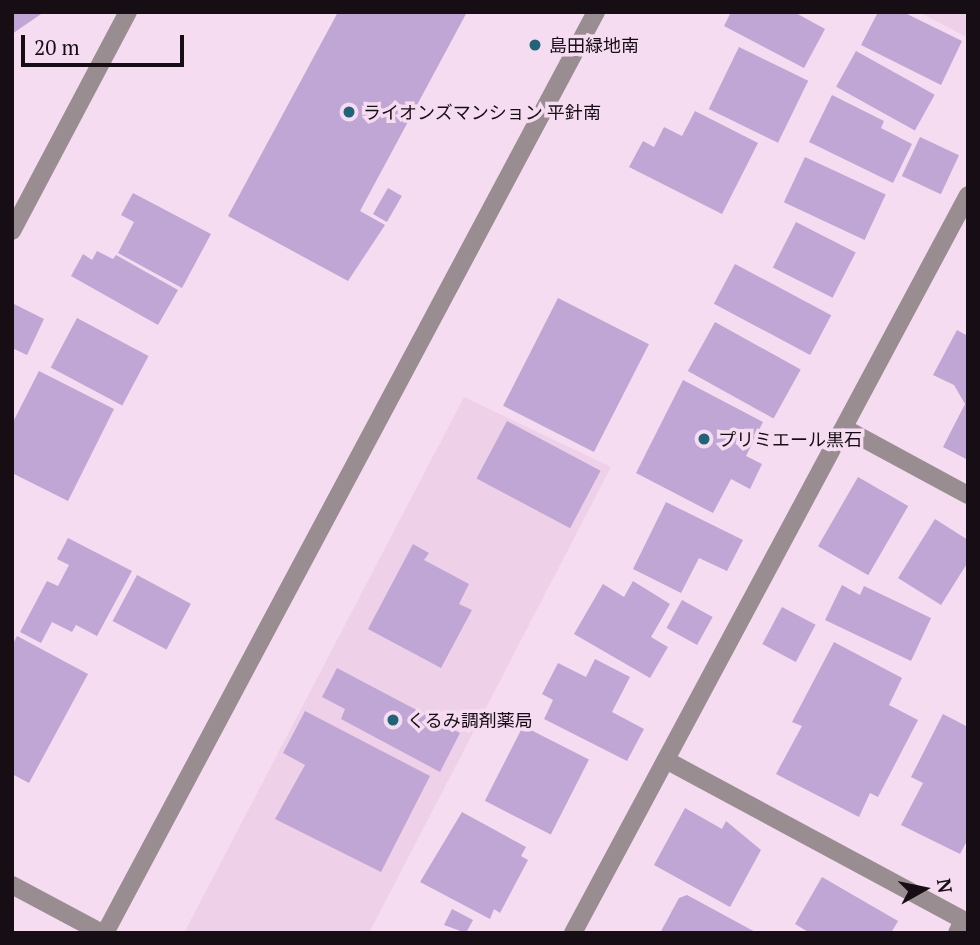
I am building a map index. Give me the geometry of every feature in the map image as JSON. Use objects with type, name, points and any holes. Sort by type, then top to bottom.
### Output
[{"type":"street","points":[[13,228],[128,12]]},
{"type":"street","points":[[12,885],[104,933],[596,12]]},
{"type":"street","points":[[573,933],[968,195]]},
{"type":"street","points":[[844,428],[968,495]]},
{"type":"street","points":[[666,761],[963,920],[957,933]]},
{"type":"shaded area","points":[[919,12],[968,12],[968,38]]},
{"type":"shaded area","points":[[464,397],[611,467],[369,933],[184,933]]},
{"type":"building","points":[[12,12],[44,12],[12,34]]},
{"type":"building","name":"ライオンズマンション 平針南","points":[[338,12],[467,12],[360,211],[385,225],[348,281],[228,216]]},
{"type":"building","points":[[731,12],[794,12],[825,29],[804,68],[724,26]]},
{"type":"building","points":[[878,12],[903,12],[962,41],[941,85],[861,45]]},
{"type":"building","points":[[739,47],[808,81],[778,143],[709,109]]},
{"type":"building","points":[[856,51],[935,95],[915,130],[836,87]]},
{"type":"building","points":[[832,95],[884,121],[881,128],[912,144],[893,183],[809,142]]},
{"type":"building","points":[[695,111],[758,143],[722,214],[629,167],[643,141],[654,147],[664,127],[682,136]]},
{"type":"building","points":[[920,137],[959,155],[941,194],[902,176]]},
{"type":"building","points":[[805,157],[886,195],[865,240],[784,202]]},
{"type":"building","points":[[388,188],[402,196],[387,222],[373,214]]},
{"type":"building","points":[[133,193],[211,234],[182,288],[118,253],[134,222],[121,215]]},
{"type":"building","points":[[796,222],[856,252],[833,298],[773,267]]},
{"type":"building","points":[[97,251],[113,259],[116,255],[178,290],[158,325],[71,276],[83,254],[92,260]]},
{"type":"building","points":[[735,264],[831,315],[810,355],[714,304]]},
{"type":"building","points":[[558,298],[649,344],[594,452],[503,406]]},
{"type":"building","points":[[12,303],[44,319],[27,355],[12,348]]},
{"type":"building","points":[[77,318],[149,356],[122,405],[51,367]]},
{"type":"building","points":[[715,322],[801,370],[774,418],[688,371]]},
{"type":"building","points":[[957,330],[968,336],[968,460],[943,447],[965,404],[954,385],[933,375]]},
{"type":"building","points":[[39,371],[114,409],[68,501],[12,473],[12,424]]},
{"type":"building","name":"プリミエール黒石","points":[[683,380],[763,422],[746,456],[762,464],[750,489],[731,479],[713,513],[636,473]]},
{"type":"building","points":[[507,421],[601,471],[570,528],[476,478]]},
{"type":"building","points":[[858,477],[908,506],[868,575],[818,546]]},
{"type":"building","points":[[666,502],[743,540],[727,571],[699,558],[681,593],[633,569]]},
{"type":"building","points":[[935,519],[968,540],[968,562],[941,605],[898,578]]},
{"type":"building","points":[[68,538],[132,571],[97,636],[76,625],[72,632],[52,622],[41,643],[20,632],[47,581],[58,586],[69,565],[57,559]]},
{"type":"building","points":[[413,544],[429,553],[424,560],[469,584],[459,604],[472,610],[441,668],[368,629]]},
{"type":"building","points":[[137,575],[191,604],[166,650],[113,621]]},
{"type":"building","points":[[633,581],[670,604],[651,637],[668,647],[650,678],[574,634],[603,584],[624,597]]},
{"type":"building","points":[[842,585],[860,595],[864,586],[931,618],[911,661],[825,620]]},
{"type":"building","points":[[682,600],[713,617],[697,645],[666,628]]},
{"type":"building","points":[[782,607],[816,625],[796,662],[762,644]]},
{"type":"building","points":[[17,636],[88,674],[29,783],[12,774],[12,646]]},
{"type":"building","points":[[834,642],[902,678],[889,705],[918,720],[878,797],[870,793],[859,817],[776,774],[802,726],[792,722]]},
{"type":"building","points":[[595,659],[630,677],[612,712],[644,729],[627,761],[544,719],[553,700],[542,694],[558,663],[586,677]]},
{"type":"building","points":[[337,668],[460,733],[440,772],[341,719],[345,709],[322,697]]},
{"type":"building","points":[[305,711],[430,776],[381,872],[275,819],[305,765],[283,753]]},
{"type":"building","points":[[943,714],[968,727],[968,839],[960,854],[901,825],[923,783],[911,777]]},
{"type":"building","points":[[523,726],[589,760],[551,834],[485,801]]},
{"type":"building","points":[[685,808],[722,829],[726,821],[761,850],[730,907],[654,865]]},
{"type":"building","points":[[462,812],[526,847],[521,856],[528,860],[500,913],[494,909],[490,919],[420,882]]},
{"type":"building","points":[[822,877],[898,921],[891,933],[810,933],[795,924]]},
{"type":"building","points":[[687,895],[757,933],[660,933],[679,898]]},
{"type":"building","points":[[452,909],[473,920],[466,933],[444,925]]},
{"type":"place","name":"島田緑地南","points":[[535,45]]},
{"type":"place","name":"ライオンズマンション 平針南","points":[[349,112]]},
{"type":"place","name":"プリミエール黒石","points":[[704,439]]},
{"type":"place","name":"くるみ調剤薬局","points":[[393,720]]}]
